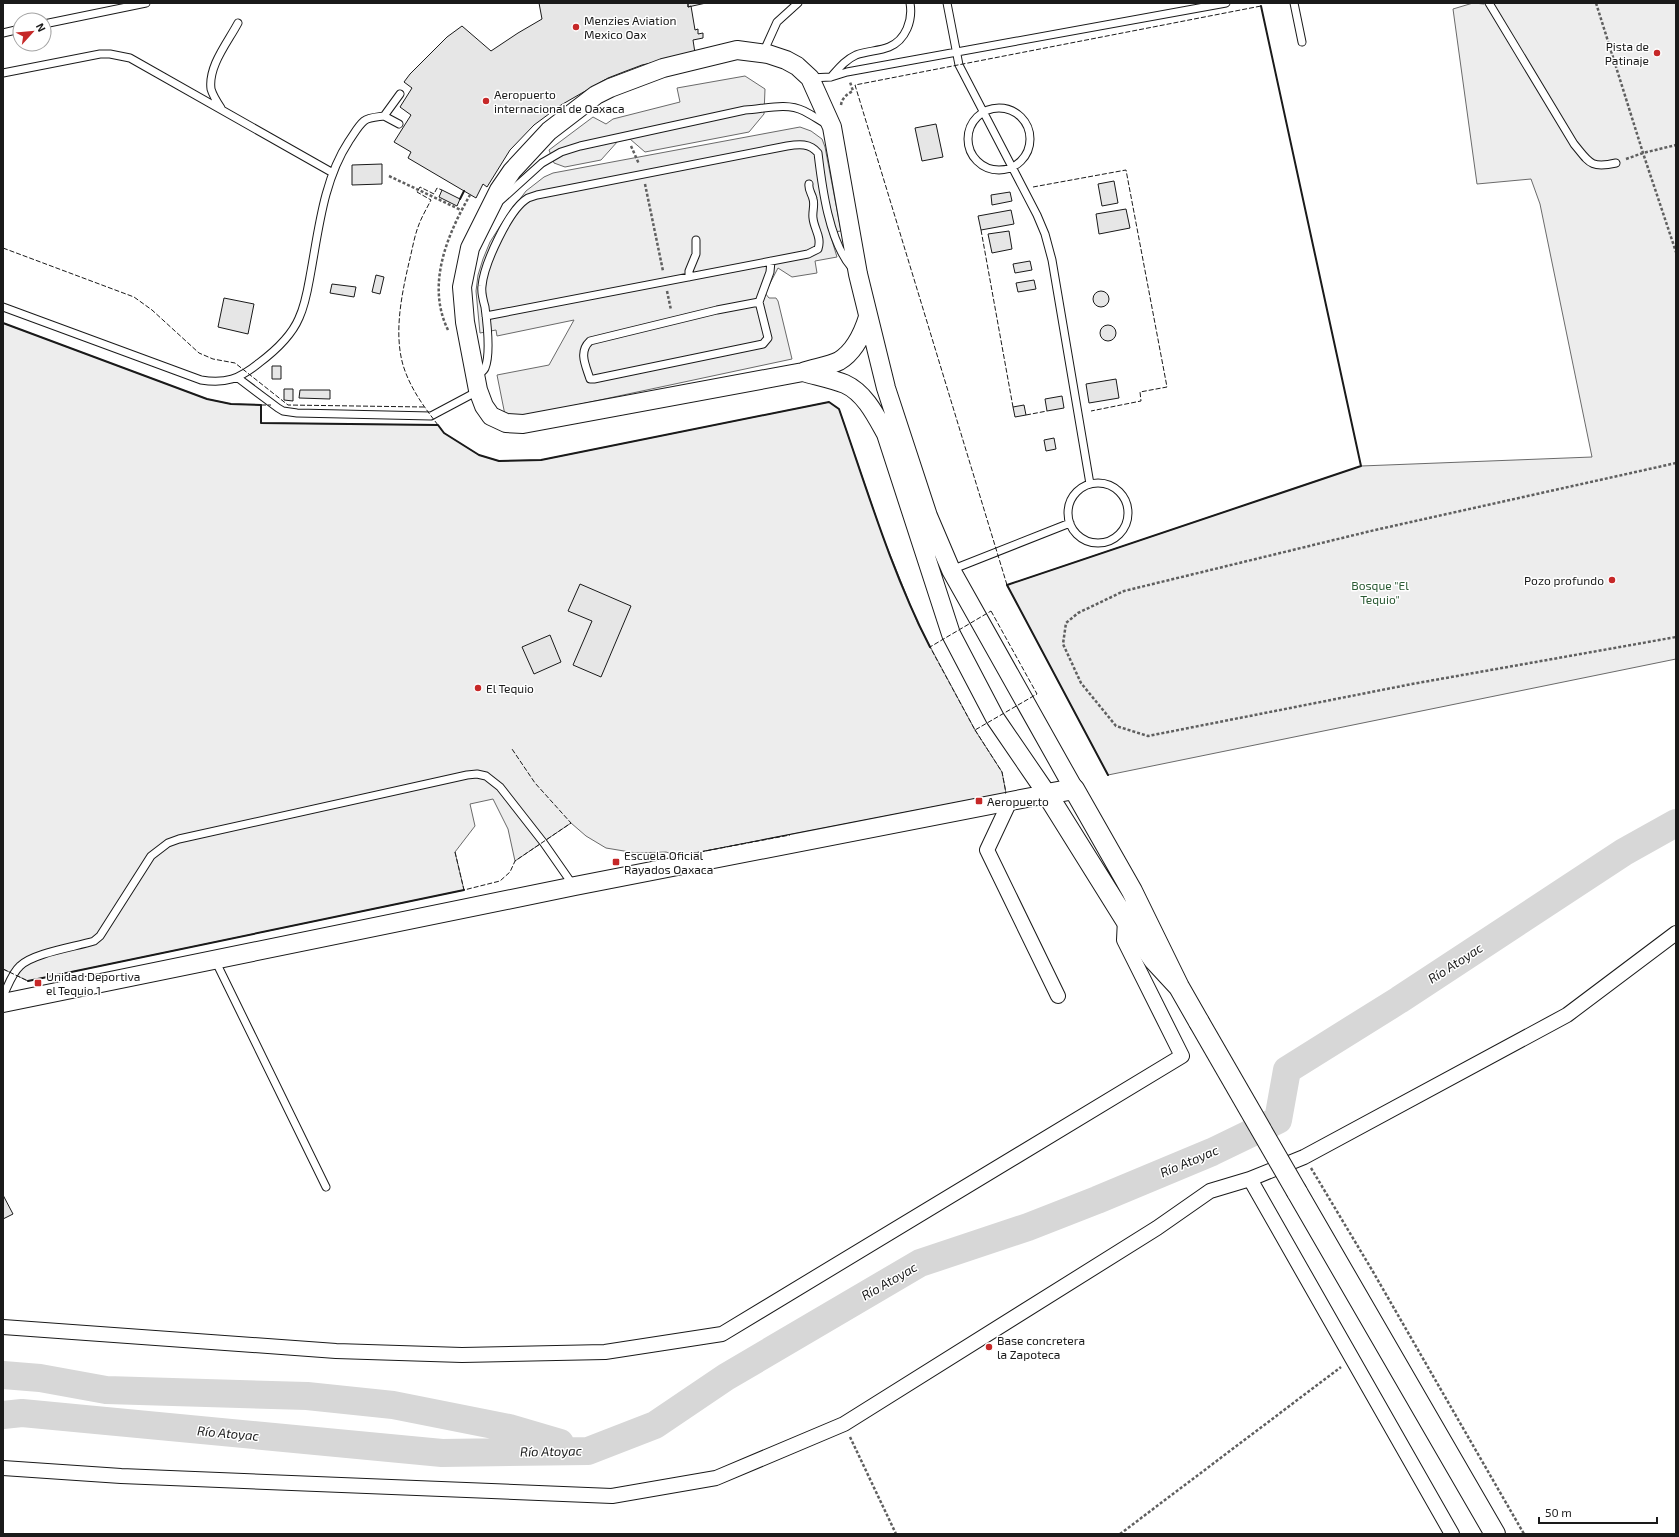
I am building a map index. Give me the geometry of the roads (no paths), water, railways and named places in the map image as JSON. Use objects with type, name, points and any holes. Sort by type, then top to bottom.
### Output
[{"type":"main road","points":[[1179,987],[1154,960],[1126,919],[1047,794],[1074,789],[1132,891],[1179,987],[1495,1534]]},
{"type":"street","points":[[868,317],[864,330],[857,342],[839,360],[803,372],[523,424],[506,423],[491,416],[484,406],[476,384],[465,322],[462,288],[470,248],[498,190],[527,153],[549,131],[596,95],[610,88],[663,68],[737,50],[763,53],[786,60],[810,78],[832,127],[858,274],[868,317],[886,388],[928,516],[950,570],[1074,789]]},
{"type":"street","points":[[3,1003],[575,886],[1047,794],[994,718],[951,634],[886,434],[864,399],[846,385],[803,372]]},
{"type":"street","points":[[1010,801],[987,850],[1058,996]]},
{"type":"street","points":[[3,1327],[336,1351],[462,1355],[605,1352],[722,1334],[1182,1056],[1124,940],[1126,919]]},
{"type":"street","points":[[3,1468],[121,1476],[612,1496],[716,1478],[844,1424],[1150,1233],[1210,1191],[1304,1158],[1567,1015],[1676,932]]},
{"type":"street","points":[[1250,1178],[1452,1534]]},
{"type":"lane","points":[[52,22],[146,3]]},
{"type":"lane","points":[[763,53],[777,22],[798,3]]},
{"type":"lane","points":[[830,77],[846,60],[857,55],[890,47],[905,35],[911,16],[910,3]]},
{"type":"lane","points":[[947,3],[959,64],[1037,215],[1045,234],[1052,260],[1090,484]]},
{"type":"lane","points":[[810,78],[830,77],[848,72],[1226,3]]},
{"type":"lane","points":[[1294,3],[1302,42]]},
{"type":"lane","points":[[1489,3],[1574,144],[1590,163],[1594,165],[1604,166],[1616,163]]},
{"type":"lane","points":[[222,110],[212,90],[212,76],[217,62],[238,24]]},
{"type":"lane","points":[[3,73],[91,55],[119,55],[143,64],[333,173]]},
{"type":"lane","points":[[384,116],[400,94]]},
{"type":"lane","points":[[489,210],[542,163],[561,152],[580,146],[746,110],[776,106],[804,111],[832,127]]},
{"type":"lane","points":[[995,108],[1006,108],[1016,112],[1024,120],[1029,129],[1030,140],[1028,151],[1023,160],[1012,168],[1002,170],[990,169],[980,163],[972,154],[968,142],[970,130],[975,119],[984,112],[995,108]]},
{"type":"lane","points":[[3,307],[201,380],[216,382],[238,378],[265,359],[285,341],[300,318],[305,302],[322,209],[333,173],[343,150],[359,126],[365,120],[384,116],[399,124]]},
{"type":"lane","points":[[238,378],[284,411],[296,413],[431,416],[476,384],[485,369],[487,361],[488,331],[481,287],[484,271],[489,257],[505,227],[519,206],[528,198],[787,146],[799,144],[808,146],[814,148],[818,153],[828,215],[838,246],[847,262],[858,274]]},
{"type":"lane","points":[[486,316],[808,254],[818,249],[820,238],[813,220],[814,200],[808,187],[809,184]]},
{"type":"lane","points":[[689,277],[689,271],[696,254],[696,240]]},
{"type":"lane","points":[[759,302],[673,320],[590,340],[584,347],[583,356],[590,379],[602,378],[763,344],[768,338],[759,302],[770,272],[771,261]]},
{"type":"lane","points":[[1101,483],[1111,486],[1119,493],[1125,502],[1127,512],[1126,522],[1121,532],[1113,539],[1103,543],[1093,543],[1083,539],[1075,533],[1070,523],[1068,514],[1069,504],[1074,495],[1081,488],[1090,484],[1101,483]]},
{"type":"lane","points":[[950,570],[1070,523]]},
{"type":"lane","points":[[3,996],[21,964],[41,955],[94,940],[100,936],[151,856],[168,843],[179,839],[467,775],[477,774],[486,776],[500,787],[575,886]]},
{"type":"lane","points":[[214,960],[326,1187]]},
{"type":"waterway","name":"Río Atoyac","points":[[3,1415],[22,1413],[442,1453],[588,1451],[655,1425],[726,1377],[920,1263],[1028,1227],[1097,1200],[1212,1152],[1278,1120],[1287,1070],[1399,1000],[1624,852],[1676,823]]},
{"type":"waterway","points":[[3,1375],[40,1378],[106,1390],[307,1396],[393,1405],[509,1428],[560,1443]]},
{"type":"place","name":"Menzies Aviation Mexico Oax","points":[[576,27]]},
{"type":"place","name":"Pista de Patinaje","points":[[1657,53]]},
{"type":"place","name":"Aeropuerto internacional de Oaxaca","points":[[486,101]]},
{"type":"place","name":"Pozo profundo","points":[[1612,580]]},
{"type":"place","name":"El Tequio","points":[[478,688]]},
{"type":"place","name":"Aeropuerto","points":[[979,801]]},
{"type":"place","name":"Escuela Oficial Rayados Oaxaca","points":[[616,862]]},
{"type":"place","name":"Unidad Deportiva el Tequio 1","points":[[38,983]]},
{"type":"place","name":"Base concretera la Zapoteca","points":[[989,1347]]},
{"type":"park label","name":"Bosque \"El Tequio\"","points":[[1380,592]]}]
